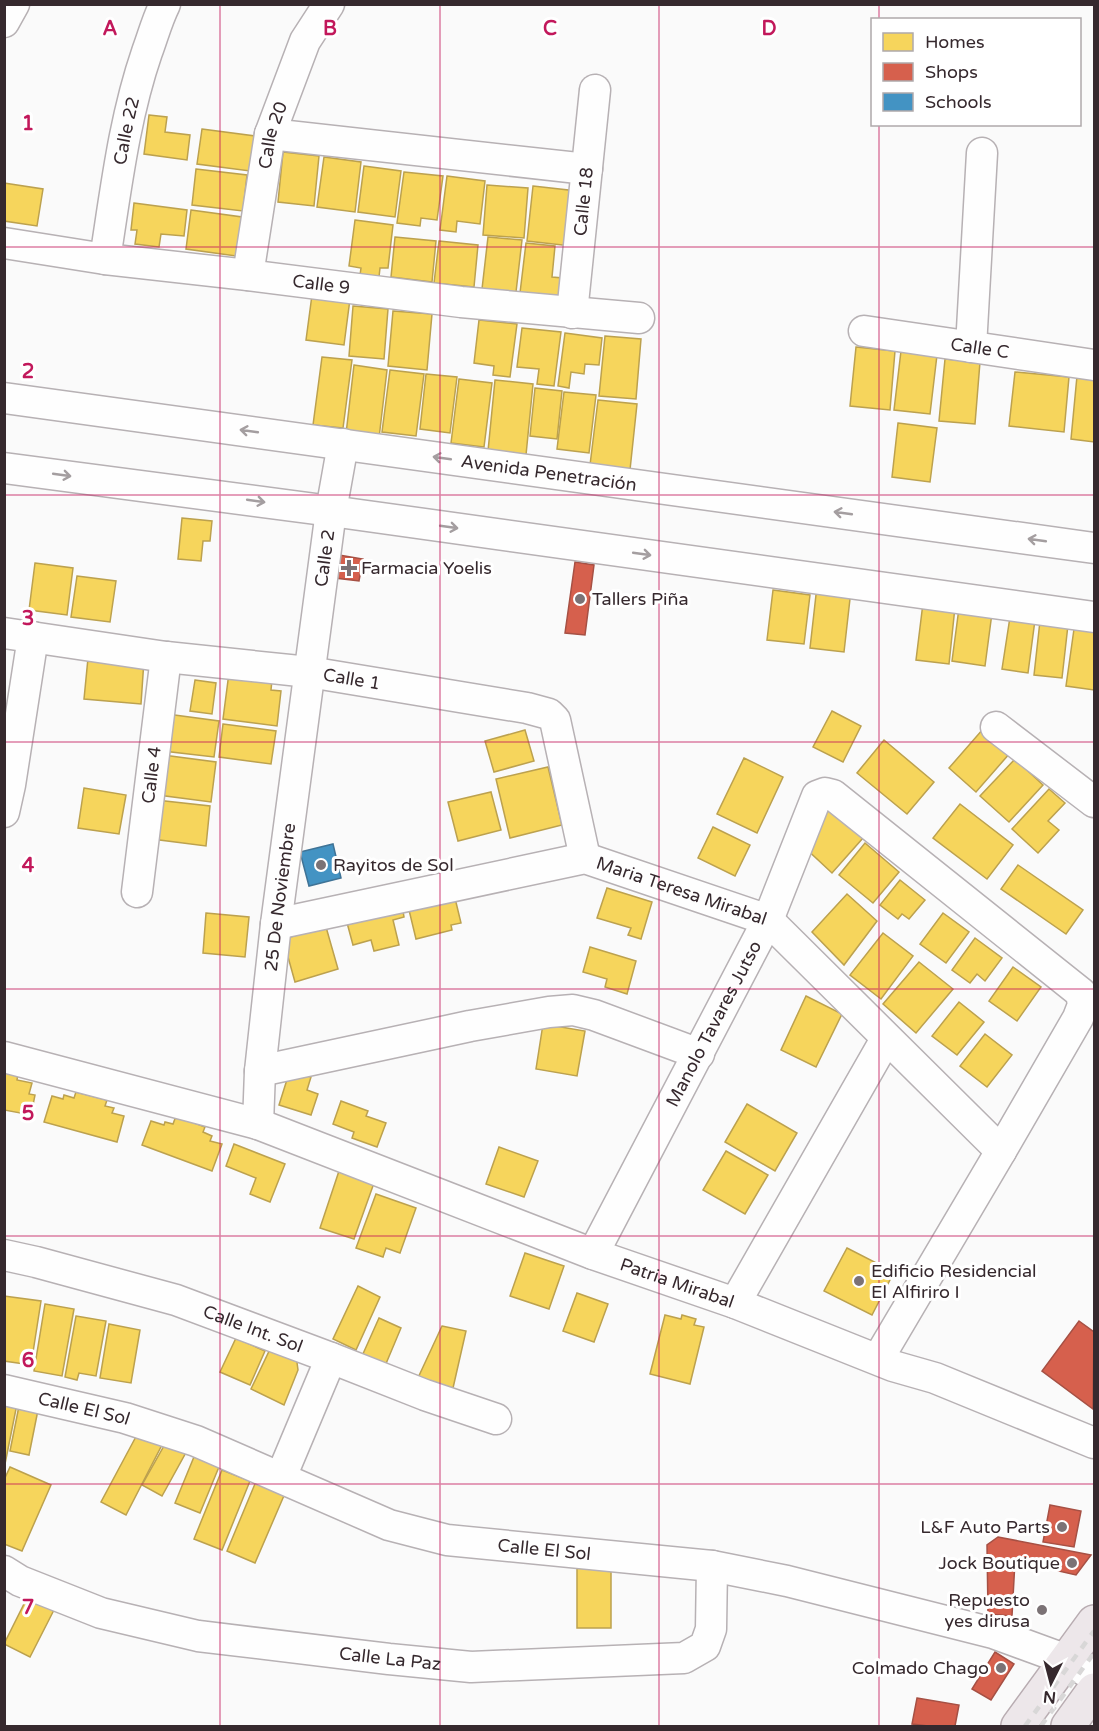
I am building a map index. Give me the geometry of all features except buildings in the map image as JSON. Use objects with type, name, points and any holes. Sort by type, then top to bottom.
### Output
[{"type":"main road","points":[[1018,1726],[1095,1622]]},
{"type":"main road","points":[[1068,1726],[1095,1690]]},
{"type":"street","points":[[4,22],[14,4]]},
{"type":"street","name":"Calle 22","points":[[105,260],[123,139],[140,74],[165,4]]},
{"type":"street","name":"Calle 20","points":[[248,275],[270,134],[305,41],[329,4]]},
{"type":"street","name":"Calle 18","points":[[572,313],[595,90]]},
{"type":"street","points":[[270,134],[587,169]]},
{"type":"street","points":[[971,347],[982,153]]},
{"type":"street","name":"Calle 9","points":[[4,243],[105,260],[248,275],[461,302],[639,318]]},
{"type":"street","name":"Calle C","points":[[864,331],[1095,365]]},
{"type":"street","name":"Avenida Penetración","points":[[4,398],[1095,548]]},
{"type":"street","name":"Calle 2","points":[[309,672],[331,511],[343,444]]},
{"type":"street","points":[[4,468],[1095,617]]},
{"type":"street","points":[[4,812],[10,785],[19,635]]},
{"type":"street","name":"Calle 1","points":[[19,635],[166,657],[309,672],[527,708],[552,716],[555,720],[585,858]]},
{"type":"street","name":"Calle 4","points":[[137,892],[166,657]]},
{"type":"street","name":"25 De Noviembre","points":[[258,1124],[260,1071],[276,924],[309,672]]},
{"type":"street","points":[[996,727],[1095,802]]},
{"type":"street","name":"Manolo Tavares Jutso","points":[[593,1254],[768,920],[817,796],[825,793],[833,795],[1080,993],[1083,1005],[1078,1018],[1001,1151]]},
{"type":"street","name":"Maria Teresa Mirabal","points":[[276,924],[585,858],[768,920],[1001,1151]]},
{"type":"street","points":[[260,1071],[470,1026],[573,1010],[594,1015],[699,1054]]},
{"type":"street","points":[[735,1303],[886,1039]]},
{"type":"street","name":"Patria Mirabal","points":[[4,1057],[258,1124],[593,1254],[735,1303],[885,1362],[935,1378],[1095,1443]]},
{"type":"street","points":[[1001,1151],[885,1362],[933,1388],[1095,1457]]},
{"type":"street","name":"Calle Int. Sol","points":[[4,1255],[176,1300],[425,1395],[496,1419]]},
{"type":"street","points":[[281,1477],[331,1358]]},
{"type":"street","name":"Calle El Sol","points":[[4,1390],[125,1418],[196,1442],[389,1525],[447,1540],[712,1566],[787,1581],[993,1634],[1067,1660],[1095,1676]]},
{"type":"street","name":"Calle La Paz","points":[[4,1571],[20,1581],[101,1613],[198,1636],[471,1667],[684,1658],[705,1646],[711,1629],[712,1566]]},
{"type":"railway","points":[[1025,1726],[1094,1631]]},
{"type":"railway","points":[[1041,1726],[1094,1653]]},
{"type":"place","name":"Farmacia Yoelis","points":[[349,568]]},
{"type":"place","name":"Tallers Piña","points":[[580,599]]},
{"type":"place","name":"Rayitos de Sol","points":[[321,865]]},
{"type":"place","name":"Edificio Residencial El Alfiriro I","points":[[859,1281]]},
{"type":"place","name":"L&F Auto Parts","points":[[1062,1527]]},
{"type":"place","name":"Jock Boutique","points":[[1072,1563]]},
{"type":"place","name":"Repuesto yes dirusa","points":[[1042,1610]]},
{"type":"place","name":"Colmado Chago","points":[[1001,1668]]}]
